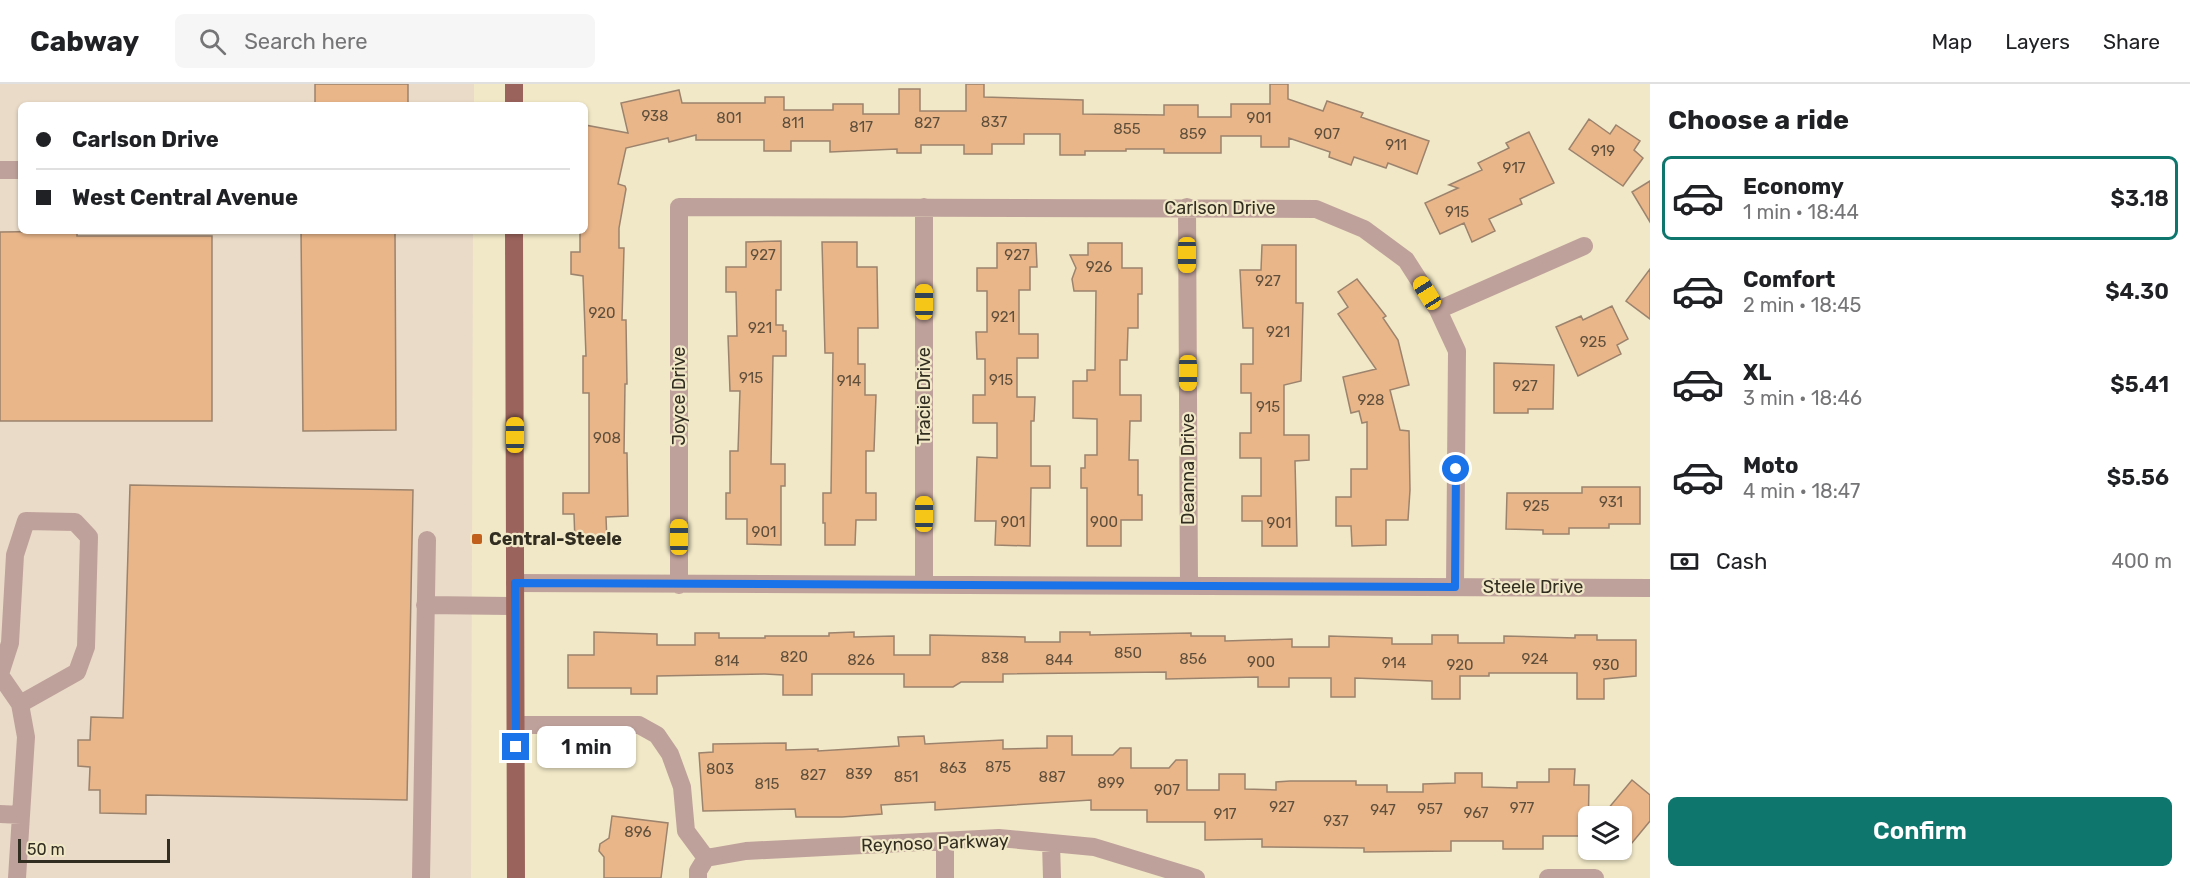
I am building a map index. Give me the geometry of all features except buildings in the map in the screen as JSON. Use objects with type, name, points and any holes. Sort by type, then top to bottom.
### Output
[{"type":"main road","points":[[514,84],[514,102]]},
{"type":"main road","points":[[514,234],[516,878]]},
{"type":"street","points":[[0,170],[18,170]]},
{"type":"street","name":"Carlson Drive","points":[[679,207],[1316,209],[1364,229],[1406,260],[1438,310],[1457,351],[1455,587]]},
{"type":"street","name":"Joyce Drive","points":[[679,207],[679,585]]},
{"type":"street","name":"Tracie Drive","points":[[924,207],[924,585]]},
{"type":"street","name":"Deanna Drive","points":[[1187,207],[1188,586]]},
{"type":"street","points":[[1438,310],[1584,246]]},
{"type":"street","points":[[17,878],[26,737],[20,704],[0,675],[10,644],[15,555],[26,521],[75,522],[89,537],[86,647],[77,672],[20,704]]},
{"type":"street","points":[[421,878],[427,540]]},
{"type":"street","name":"Steele Drive","points":[[515,583],[1650,588]]},
{"type":"street","points":[[425,605],[515,606]]},
{"type":"street","points":[[516,725],[639,725],[657,735],[670,754],[682,788],[686,831],[706,858],[698,871],[699,878]]},
{"type":"street","points":[[0,814],[21,815]]},
{"type":"street","name":"Reynoso Parkway","points":[[706,858],[746,850],[999,838],[1094,848],[1196,878]]},
{"type":"street","points":[[945,841],[945,878]]},
{"type":"street","points":[[1052,843],[1052,878]]},
{"type":"street","points":[[1548,878],[1595,878]]},
{"type":"shaded area","points":[[0,84],[474,84],[474,102],[18,102],[18,234],[473,234],[471,878],[0,878]]},
{"type":"place","name":"Central-Steele","points":[[477,539]]},
{"type":"route","points":[[516,747],[515,583],[1455,587],[1456,469]]}]
